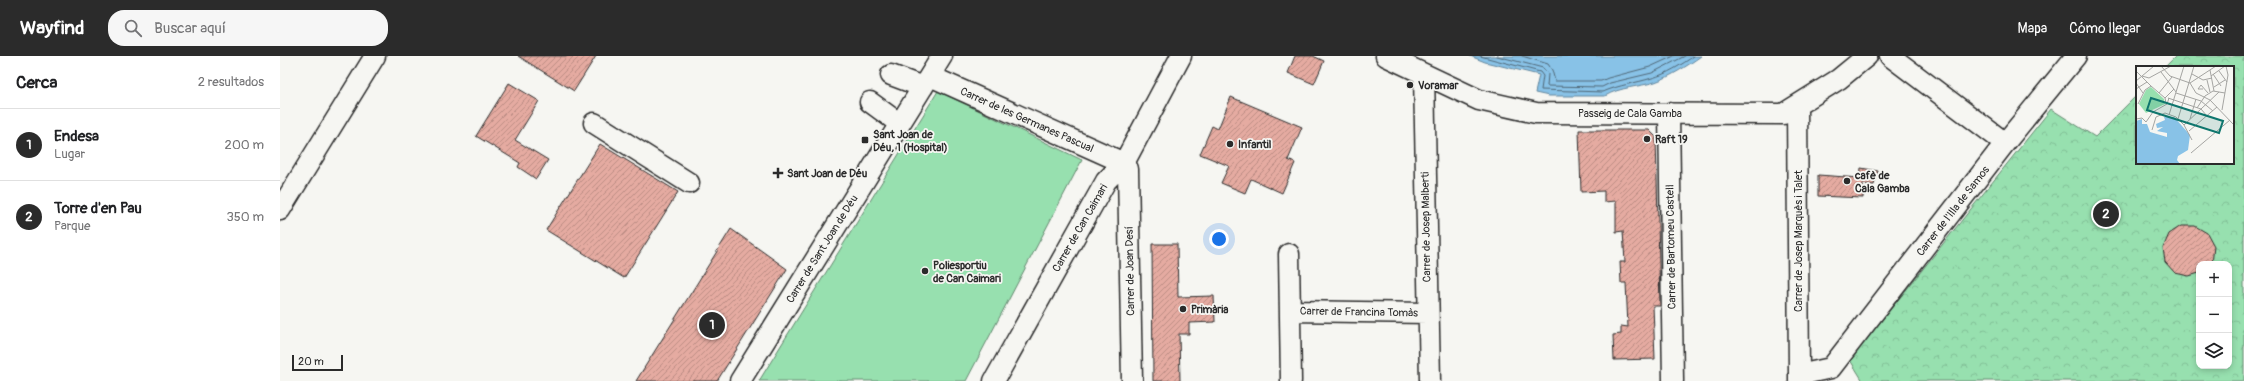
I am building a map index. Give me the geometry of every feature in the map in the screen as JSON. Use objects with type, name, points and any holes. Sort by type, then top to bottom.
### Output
[{"type":"street","points":[[280,210],[375,56]]},
{"type":"street","name":"Carrer de Can Caimari","points":[[994,381],[1106,181],[1124,163],[1181,56]]},
{"type":"street","name":"Passeig de Cala Gamba","points":[[1386,56],[1480,100],[1536,113],[1783,114],[1839,79],[1867,56]]},
{"type":"street","points":[[1890,56],[2005,143]]},
{"type":"street","name":"Carrer de l'Illa de Samos","points":[[1835,375],[2005,143],[2076,56]]},
{"type":"street","name":"Carrer de les Germanes Pascual","points":[[891,75],[930,68],[1124,163]]},
{"type":"street","name":"Carrer de Sant Joan de Déu","points":[[740,381],[900,124],[930,68]]},
{"type":"street","name":"Carrer de Josep Malberti","points":[[1424,74],[1430,381]]},
{"type":"street","points":[[870,102],[900,124]]},
{"type":"street","name":"Carrer de Josep Marquès i Talet","points":[[1797,106],[1799,378]]},
{"type":"street","name":"Carrer de Bartomeu Castell","points":[[1669,113],[1673,381]]},
{"type":"street","points":[[594,123],[689,183]]},
{"type":"street","name":"Carrer de Joan Desí","points":[[1124,163],[1128,169],[1132,381]]},
{"type":"street","points":[[1289,254],[1291,381]]},
{"type":"street","name":"Carrer de Francina Tomàs","points":[[1290,311],[1428,313]]},
{"type":"street","points":[[1799,378],[1835,375]]},
{"type":"green space","points":[[2176,56],[2244,56],[2244,381],[1863,381],[1850,360],[2051,109],[2095,137],[2136,96],[2136,164],[2234,164],[2234,66],[2166,66]]},
{"type":"green space","name":"Poliesportiu de Can Caimari","points":[[938,91],[1082,160],[966,381],[759,381]]},
{"type":"water","points":[[1470,56],[1701,56],[1661,80],[1617,91],[1605,96],[1549,96],[1535,93],[1539,75],[1485,62]]},
{"type":"building","points":[[518,56],[596,56],[574,91]]},
{"type":"building","points":[[1295,56],[1313,56],[1324,61],[1314,84],[1288,73]]},
{"type":"building","points":[[509,83],[539,101],[515,140],[548,160],[536,179],[518,167],[520,163],[476,136]]},
{"type":"building","name":"Infantil","points":[[1231,97],[1302,127],[1288,160],[1295,163],[1282,193],[1251,179],[1245,193],[1221,183],[1229,166],[1200,154],[1212,126],[1218,129]]},
{"type":"building","points":[[1579,130],[1649,130],[1656,137],[1660,306],[1653,306],[1655,359],[1614,360],[1613,335],[1621,334],[1621,326],[1628,327],[1626,283],[1621,283],[1620,262],[1625,262],[1623,231],[1616,232],[1616,201],[1604,202],[1604,191],[1581,192]]},
{"type":"building","points":[[600,144],[678,192],[624,278],[546,230]]},
{"type":"building","name":"cafè de Cala Gamba","points":[[1861,168],[1878,171],[1874,185],[1863,184],[1863,198],[1818,196],[1818,175],[1860,178]]},
{"type":"building","points":[[2181,226],[2195,226],[2207,233],[2214,246],[2212,261],[2196,261],[2196,274],[2189,276],[2175,273],[2165,262],[2163,248],[2169,234]]},
{"type":"building","points":[[731,229],[787,269],[717,381],[636,381]]},
{"type":"building","name":"Primària","points":[[1152,244],[1177,244],[1178,297],[1214,296],[1215,322],[1189,323],[1189,334],[1179,334],[1180,381],[1153,381]]},
{"type":"place","name":"Voramar","points":[[1410,85]]},
{"type":"place","name":"Raft 19","points":[[1647,139]]},
{"type":"place","name":"Sant Joan de Déu, 1 (Hospital)","points":[[865,140]]},
{"type":"place","name":"Infantil","points":[[1230,144]]},
{"type":"place","name":"Sant Joan de Déu","points":[[778,173]]},
{"type":"place","name":"cafè de Cala Gamba","points":[[1847,181]]},
{"type":"place","name":"Torre d'en Pau","points":[[2106,214]]},
{"type":"place","name":"Poliesportiu de Can Caimari","points":[[925,271]]},
{"type":"place","name":"Primària","points":[[1183,309]]},
{"type":"place","name":"Endesa","points":[[712,325]]}]
